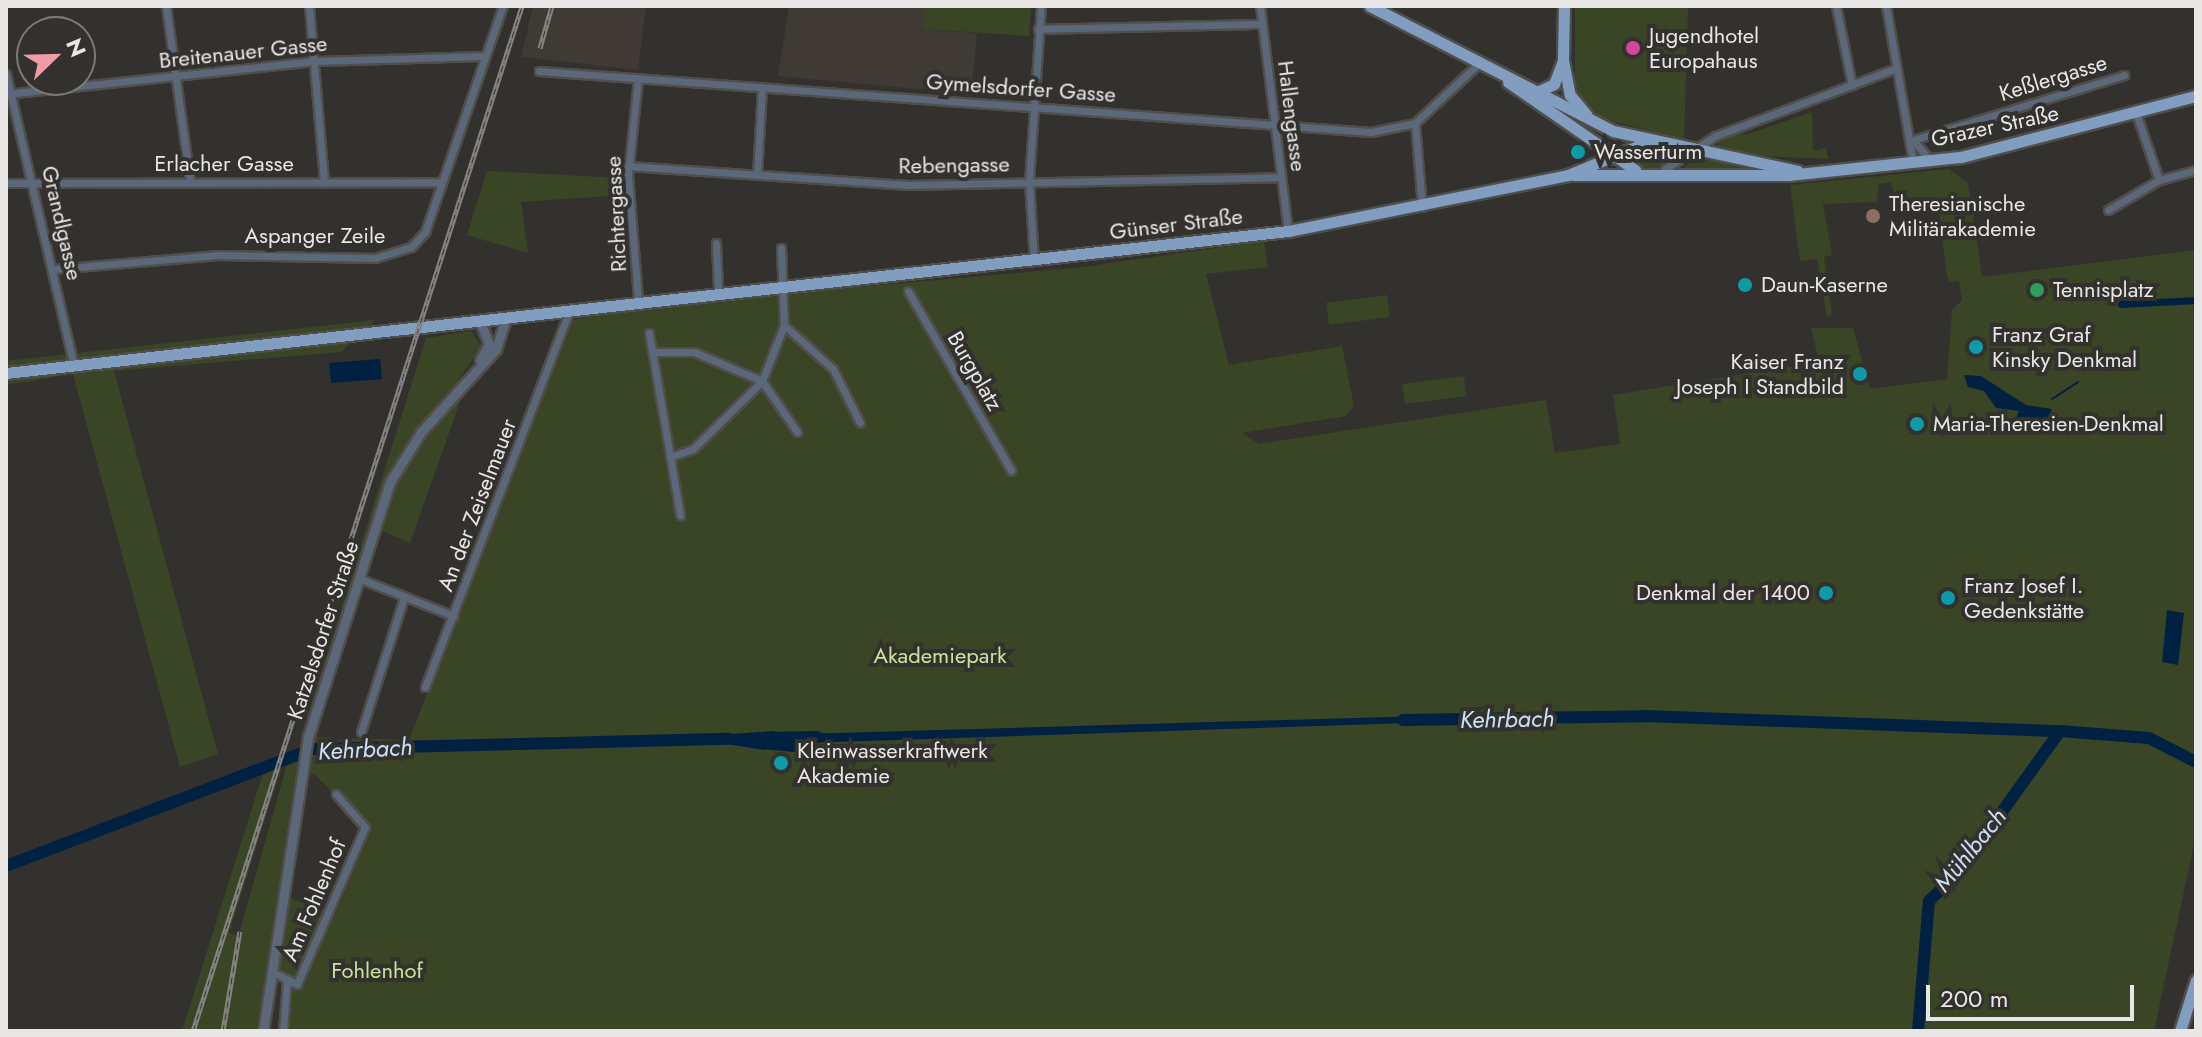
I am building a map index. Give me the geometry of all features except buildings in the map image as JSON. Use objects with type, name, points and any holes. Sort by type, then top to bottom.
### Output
[{"type":"main road","points":[[1370,6],[1558,108]]},
{"type":"main road","points":[[1558,108],[1564,6]]},
{"type":"main road","points":[[1537,92],[1549,90],[1561,65]]},
{"type":"main road","points":[[1561,65],[1570,95],[1592,121]]},
{"type":"main road","points":[[1508,82],[1537,92],[1568,120],[1639,172]]},
{"type":"main road","points":[[1558,108],[1570,95]]},
{"type":"main road","name":"Grazer Straße","points":[[1568,175],[1798,171],[1930,160],[1998,151],[2196,96]]},
{"type":"main road","name":"Grazer Straße","points":[[1558,108],[1645,143],[1798,171]]},
{"type":"main road","points":[[1591,165],[1595,138]]},
{"type":"main road","points":[[1568,175],[1645,143]]},
{"type":"main road","points":[[1660,171],[1663,147]]},
{"type":"main road","name":"Günser Straße","points":[[6,373],[73,362],[481,324],[718,289],[1034,261],[1288,231],[1422,207],[1568,175]]},
{"type":"main road","points":[[2180,1031],[2196,980]]},
{"type":"street","points":[[166,6],[190,182]]},
{"type":"street","points":[[309,6],[317,61],[324,182]]},
{"type":"street","name":"Aspanger Zeile","points":[[54,269],[218,255],[389,256],[418,241],[442,182],[503,6]]},
{"type":"street","points":[[1034,261],[1029,182],[1031,107],[1041,6]]},
{"type":"street","name":"Hallengasse","points":[[1260,6],[1288,231]]},
{"type":"street","points":[[1836,6],[1852,85]]},
{"type":"street","points":[[1886,6],[1913,140],[1913,162]]},
{"type":"street","points":[[1038,29],[1262,24]]},
{"type":"street","name":"Breitenauer Gasse","points":[[9,94],[317,61],[484,56]]},
{"type":"street","points":[[1422,207],[1415,123],[1477,65]]},
{"type":"street","points":[[1660,171],[1710,140],[1897,68]]},
{"type":"street","name":"Gymelsdorfer Gasse","points":[[539,71],[1371,132],[1415,123]]},
{"type":"street","name":"Grandlgasse","points":[[6,74],[35,183],[73,362]]},
{"type":"street","name":"Keßlergasse","points":[[1913,140],[2124,75]]},
{"type":"street","name":"Richtergasse","points":[[638,79],[628,166],[638,299]]},
{"type":"street","points":[[757,175],[762,88]]},
{"type":"street","points":[[2136,113],[2159,180]]},
{"type":"street","points":[[1710,140],[1716,157]]},
{"type":"street","points":[[1913,140],[1930,160]]},
{"type":"street","name":"Rebengasse","points":[[628,166],[949,184],[1281,177]]},
{"type":"street","points":[[2108,210],[2159,180],[2196,170]]},
{"type":"street","name":"Erlacher Gasse","points":[[6,183],[442,182]]},
{"type":"street","points":[[716,243],[718,289]]},
{"type":"street","points":[[670,457],[693,449],[762,381],[784,325],[781,248]]},
{"type":"street","name":"Burgplatz","points":[[908,291],[1011,470]]},
{"type":"street","name":"An der Zeiselmauer","points":[[358,578],[454,616],[570,310]]},
{"type":"street","name":"Katzelsdorfer Straße","points":[[470,374],[496,349],[505,321]]},
{"type":"street","name":"Katzelsdorfer Straße","points":[[263,1031],[307,746],[358,578],[396,470],[470,374],[489,344],[481,324]]},
{"type":"street","points":[[784,325],[833,369],[860,423]]},
{"type":"street","points":[[649,333],[680,515]]},
{"type":"street","points":[[652,352],[694,352],[762,381],[797,432]]},
{"type":"street","points":[[361,732],[404,597]]},
{"type":"street","points":[[425,687],[454,616]]},
{"type":"street","name":"Am Fohlenhof","points":[[287,980],[297,984],[365,827],[336,794]]},
{"type":"street","points":[[273,972],[287,980],[283,1031]]},
{"type":"shaded area","points":[[533,6],[646,6],[638,70],[521,57]]},
{"type":"shaded area","points":[[789,6],[924,6],[923,29],[977,33],[971,94],[778,76]]},
{"type":"green space","points":[[924,6],[1031,6],[1029,36],[923,29]]},
{"type":"green space","points":[[1575,6],[1688,6],[1684,140],[1601,118],[1575,95]]},
{"type":"green space","points":[[1812,112],[1813,151],[1826,148],[1828,159],[1722,154],[1715,136],[1736,128],[1745,135]]},
{"type":"green space","points":[[1645,143],[1663,147],[1665,169],[1639,172],[1613,155]]},
{"type":"green space","points":[[1695,158],[1758,168],[1777,170],[1682,169]]},
{"type":"green space","name":"Akademiepark","points":[[1949,169],[1968,183],[1982,277],[2196,250],[2196,835],[2154,1031],[287,1031],[287,981],[273,972],[263,1031],[182,1031],[262,776],[283,762],[229,933],[238,937],[288,761],[310,753],[301,735],[426,338],[471,331],[482,347],[386,481],[470,374],[410,543],[376,528],[309,737],[409,740],[573,320],[645,305],[1075,268],[1264,241],[1268,267],[1206,274],[1229,365],[1342,346],[1354,406],[1346,416],[1242,433],[1259,444],[1546,400],[1555,453],[1620,444],[1613,395],[1819,362],[1811,328],[1853,328],[1870,389],[1947,379],[1952,310],[1962,300],[1959,281],[1949,282],[1946,270],[1938,203],[1900,211],[1891,182],[1879,184],[1877,202],[1823,204],[1832,255],[1824,257],[1832,315],[1827,318],[1817,259],[1800,261],[1790,185]],"holes":[[[303,773],[315,775],[371,829],[335,915],[284,896]]]},
{"type":"green space","points":[[487,171],[621,178],[623,195],[521,202],[528,253],[467,235]]},
{"type":"green space","points":[[1387,295],[1390,317],[1329,325],[1326,303]]},
{"type":"green space","points":[[375,320],[341,352],[114,371],[218,754],[180,767],[73,374],[6,385],[6,361]]},
{"type":"green space","points":[[1464,376],[1466,396],[1405,404],[1402,384]]},
{"type":"water","points":[[380,359],[382,379],[331,383],[329,363]]},
{"type":"water","points":[[1964,375],[1981,376],[2026,405],[2052,409],[2047,419],[2013,424],[2019,411],[1996,408],[1984,391],[1968,387]]},
{"type":"water","points":[[2167,610],[2184,613],[2178,665],[2162,662]]},
{"type":"water","points":[[1423,716],[1409,723],[805,743],[801,734]]},
{"type":"water","points":[[775,731],[776,744],[764,750],[714,742],[714,735]]},
{"type":"waterway","points":[[2121,304],[2196,300]]},
{"type":"waterway","points":[[2052,399],[2078,382]]},
{"type":"waterway","name":"Kehrbach","points":[[1403,720],[1646,716],[2060,731],[2149,738],[2196,762]]},
{"type":"waterway","name":"Mühlbach","points":[[1918,1031],[1929,901],[1958,873],[2060,731]]},
{"type":"waterway","name":"Kehrbach","points":[[759,738],[817,737]]},
{"type":"waterway","name":"Kehrbach","points":[[752,742],[795,746],[810,738]]},
{"type":"waterway","name":"Kehrbach","points":[[6,866],[313,749],[729,739]]},
{"type":"railway","points":[[193,1031],[522,6]]},
{"type":"railway","points":[[540,48],[552,6]]},
{"type":"railway","points":[[223,1031],[240,931]]},
{"type":"place","name":"Jugendhotel Europahaus","points":[[1633,48]]},
{"type":"place","name":"Wasserturm","points":[[1578,152]]},
{"type":"place","name":"Theresianische Militärakademie","points":[[1873,216]]},
{"type":"place","name":"Daun-Kaserne","points":[[1745,285]]},
{"type":"place","name":"Tennisplatz","points":[[2037,290]]},
{"type":"place","name":"Franz Graf Kinsky Denkmal","points":[[1976,347]]},
{"type":"place","name":"Kaiser Franz Joseph I Standbild","points":[[1860,374]]},
{"type":"place","name":"Maria-Theresien-Denkmal","points":[[1917,424]]},
{"type":"place","name":"Denkmal der 1400","points":[[1826,593]]},
{"type":"place","name":"Franz Josef I. Gedenkstätte","points":[[1948,598]]},
{"type":"place","name":"Kleinwasserkraftwerk Akademie","points":[[781,763]]},
{"type":"park label","name":"Fohlenhof","points":[[377,971]]}]
